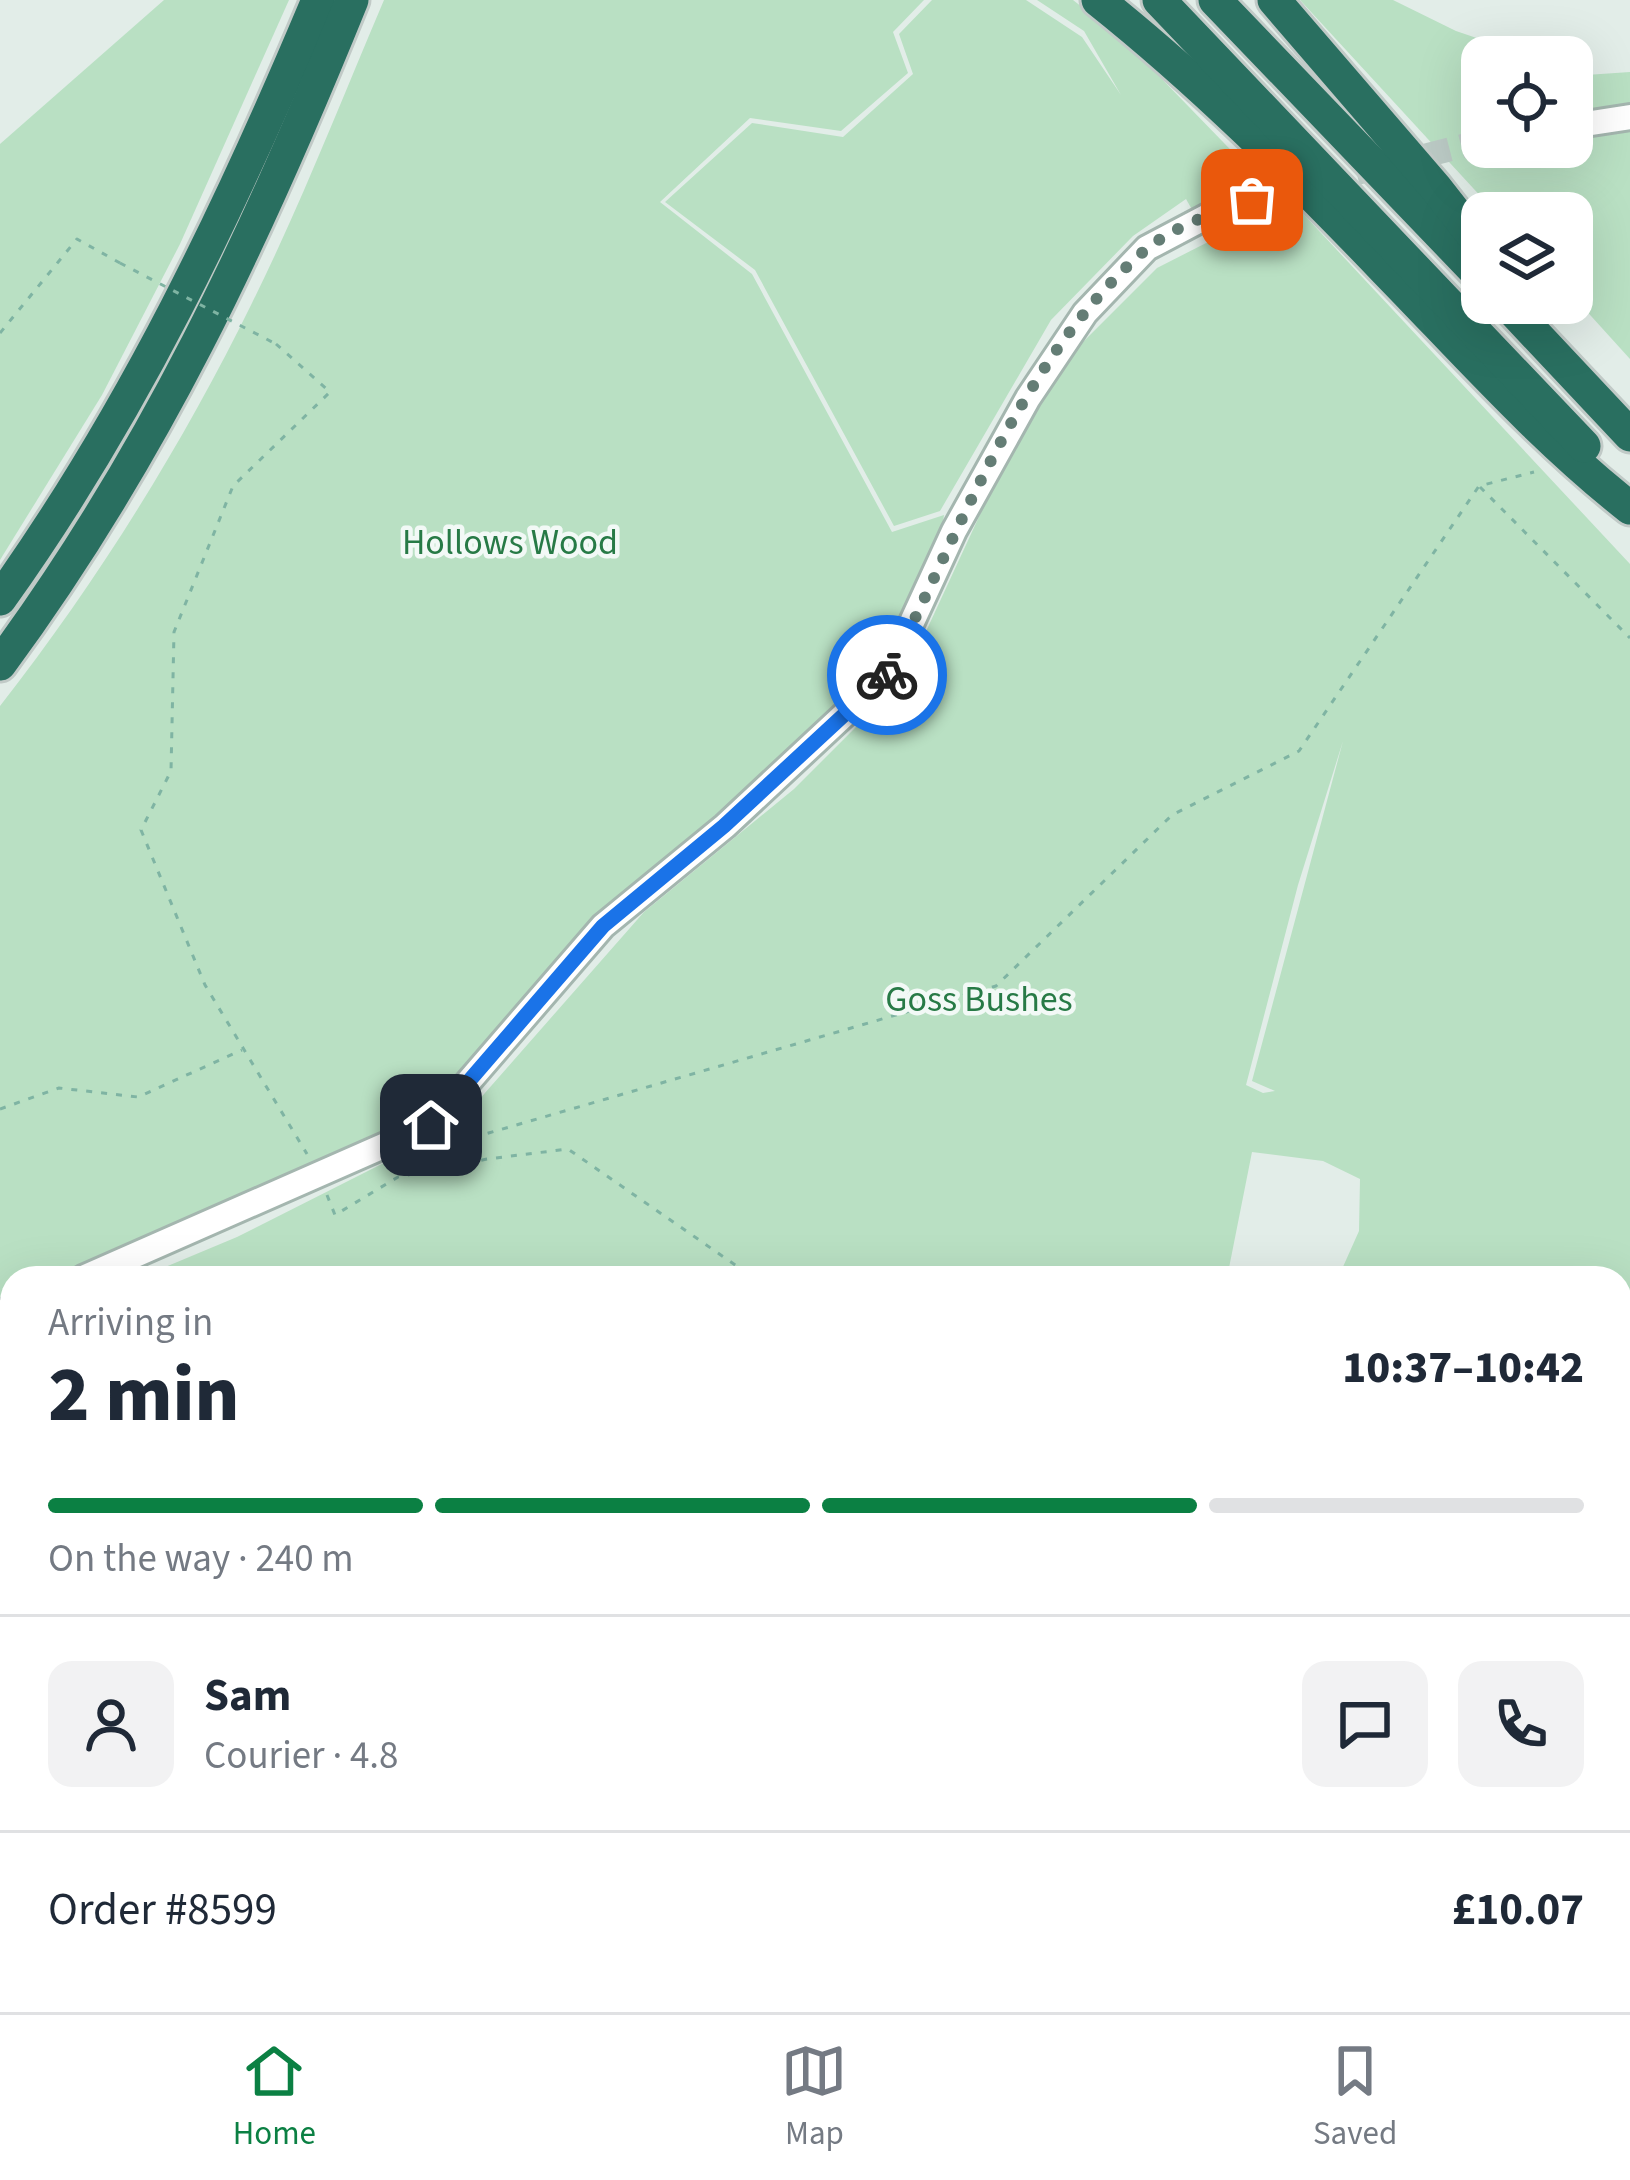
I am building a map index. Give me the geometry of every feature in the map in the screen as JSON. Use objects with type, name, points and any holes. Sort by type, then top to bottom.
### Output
[{"type":"highway","points":[[0,599],[86,469],[159,344],[233,196],[318,0]]},
{"type":"highway","points":[[0,664],[110,505],[180,382],[254,232],[352,0]]},
{"type":"highway","points":[[1098,0],[1186,75],[1323,206],[1521,414],[1630,508]]},
{"type":"highway","points":[[1159,0],[1630,495]]},
{"type":"highway","points":[[1215,0],[1461,256]]},
{"type":"highway","points":[[1274,0],[1461,223]]},
{"type":"highway","points":[[1526,324],[1630,435]]},
{"type":"highway","points":[[1539,324],[1586,389]]},
{"type":"street","points":[[1593,123],[1630,117]]},
{"type":"street","points":[[109,1266],[431,1125],[603,926],[724,826],[888,674],[954,531],[1028,398],[1085,313],[1147,248],[1220,210],[1252,200]]},
{"type":"path","points":[[0,333],[77,238],[276,344],[330,392],[233,486],[174,632],[171,771],[141,830],[205,986],[319,1174],[334,1215],[398,1177],[568,1149],[737,1266]]},
{"type":"path","points":[[412,1156],[996,986],[1172,815],[1299,751],[1479,486],[1534,472]]},
{"type":"path","points":[[1479,486],[1630,638]]},
{"type":"path","points":[[0,1109],[59,1088],[138,1097],[243,1049]]},
{"type":"green space","points":[[164,0],[289,0],[180,244],[102,395],[0,560],[0,144]]},
{"type":"green space","name":"Hollows Wood","points":[[384,0],[924,0],[893,32],[908,73],[841,131],[750,118],[660,202],[752,274],[892,532],[944,515],[940,542],[881,669],[806,741],[587,924],[469,1065],[413,1119],[81,1266],[0,1266],[0,706],[136,511],[197,408],[287,228]]},
{"type":"green space","name":"Goss Bushes","points":[[932,0],[1026,0],[1082,37],[1121,95],[1084,31],[1037,0],[1073,0],[1124,40],[1257,177],[1266,174],[1630,564],[1630,1266],[1343,1266],[1359,1231],[1360,1179],[1323,1161],[1252,1152],[1229,1266],[168,1266],[237,1237],[455,1127],[644,912],[794,789],[904,679],[1020,428],[1082,343],[1157,268],[1210,241],[1186,199],[1133,236],[1051,320],[940,511],[894,526],[755,270],[665,202],[752,123],[843,137],[913,74],[899,34]],"holes":[[[1343,741],[1252,1081],[1275,1091],[1263,1093],[1246,1085],[1298,885]]]},
{"type":"green space","points":[[1300,0],[1393,0],[1471,36],[1461,36],[1461,168],[1593,168],[1593,75],[1630,72],[1630,359],[1593,318],[1593,192],[1477,192]]},
{"type":"tunnel","points":[[1252,200],[1461,146]]},
{"type":"way so far","points":[[887,675],[954,531],[1028,398],[1085,313],[1147,248],[1220,210],[1252,200]]},
{"type":"route","points":[[431,1125],[603,926],[724,826],[887,675]]}]
